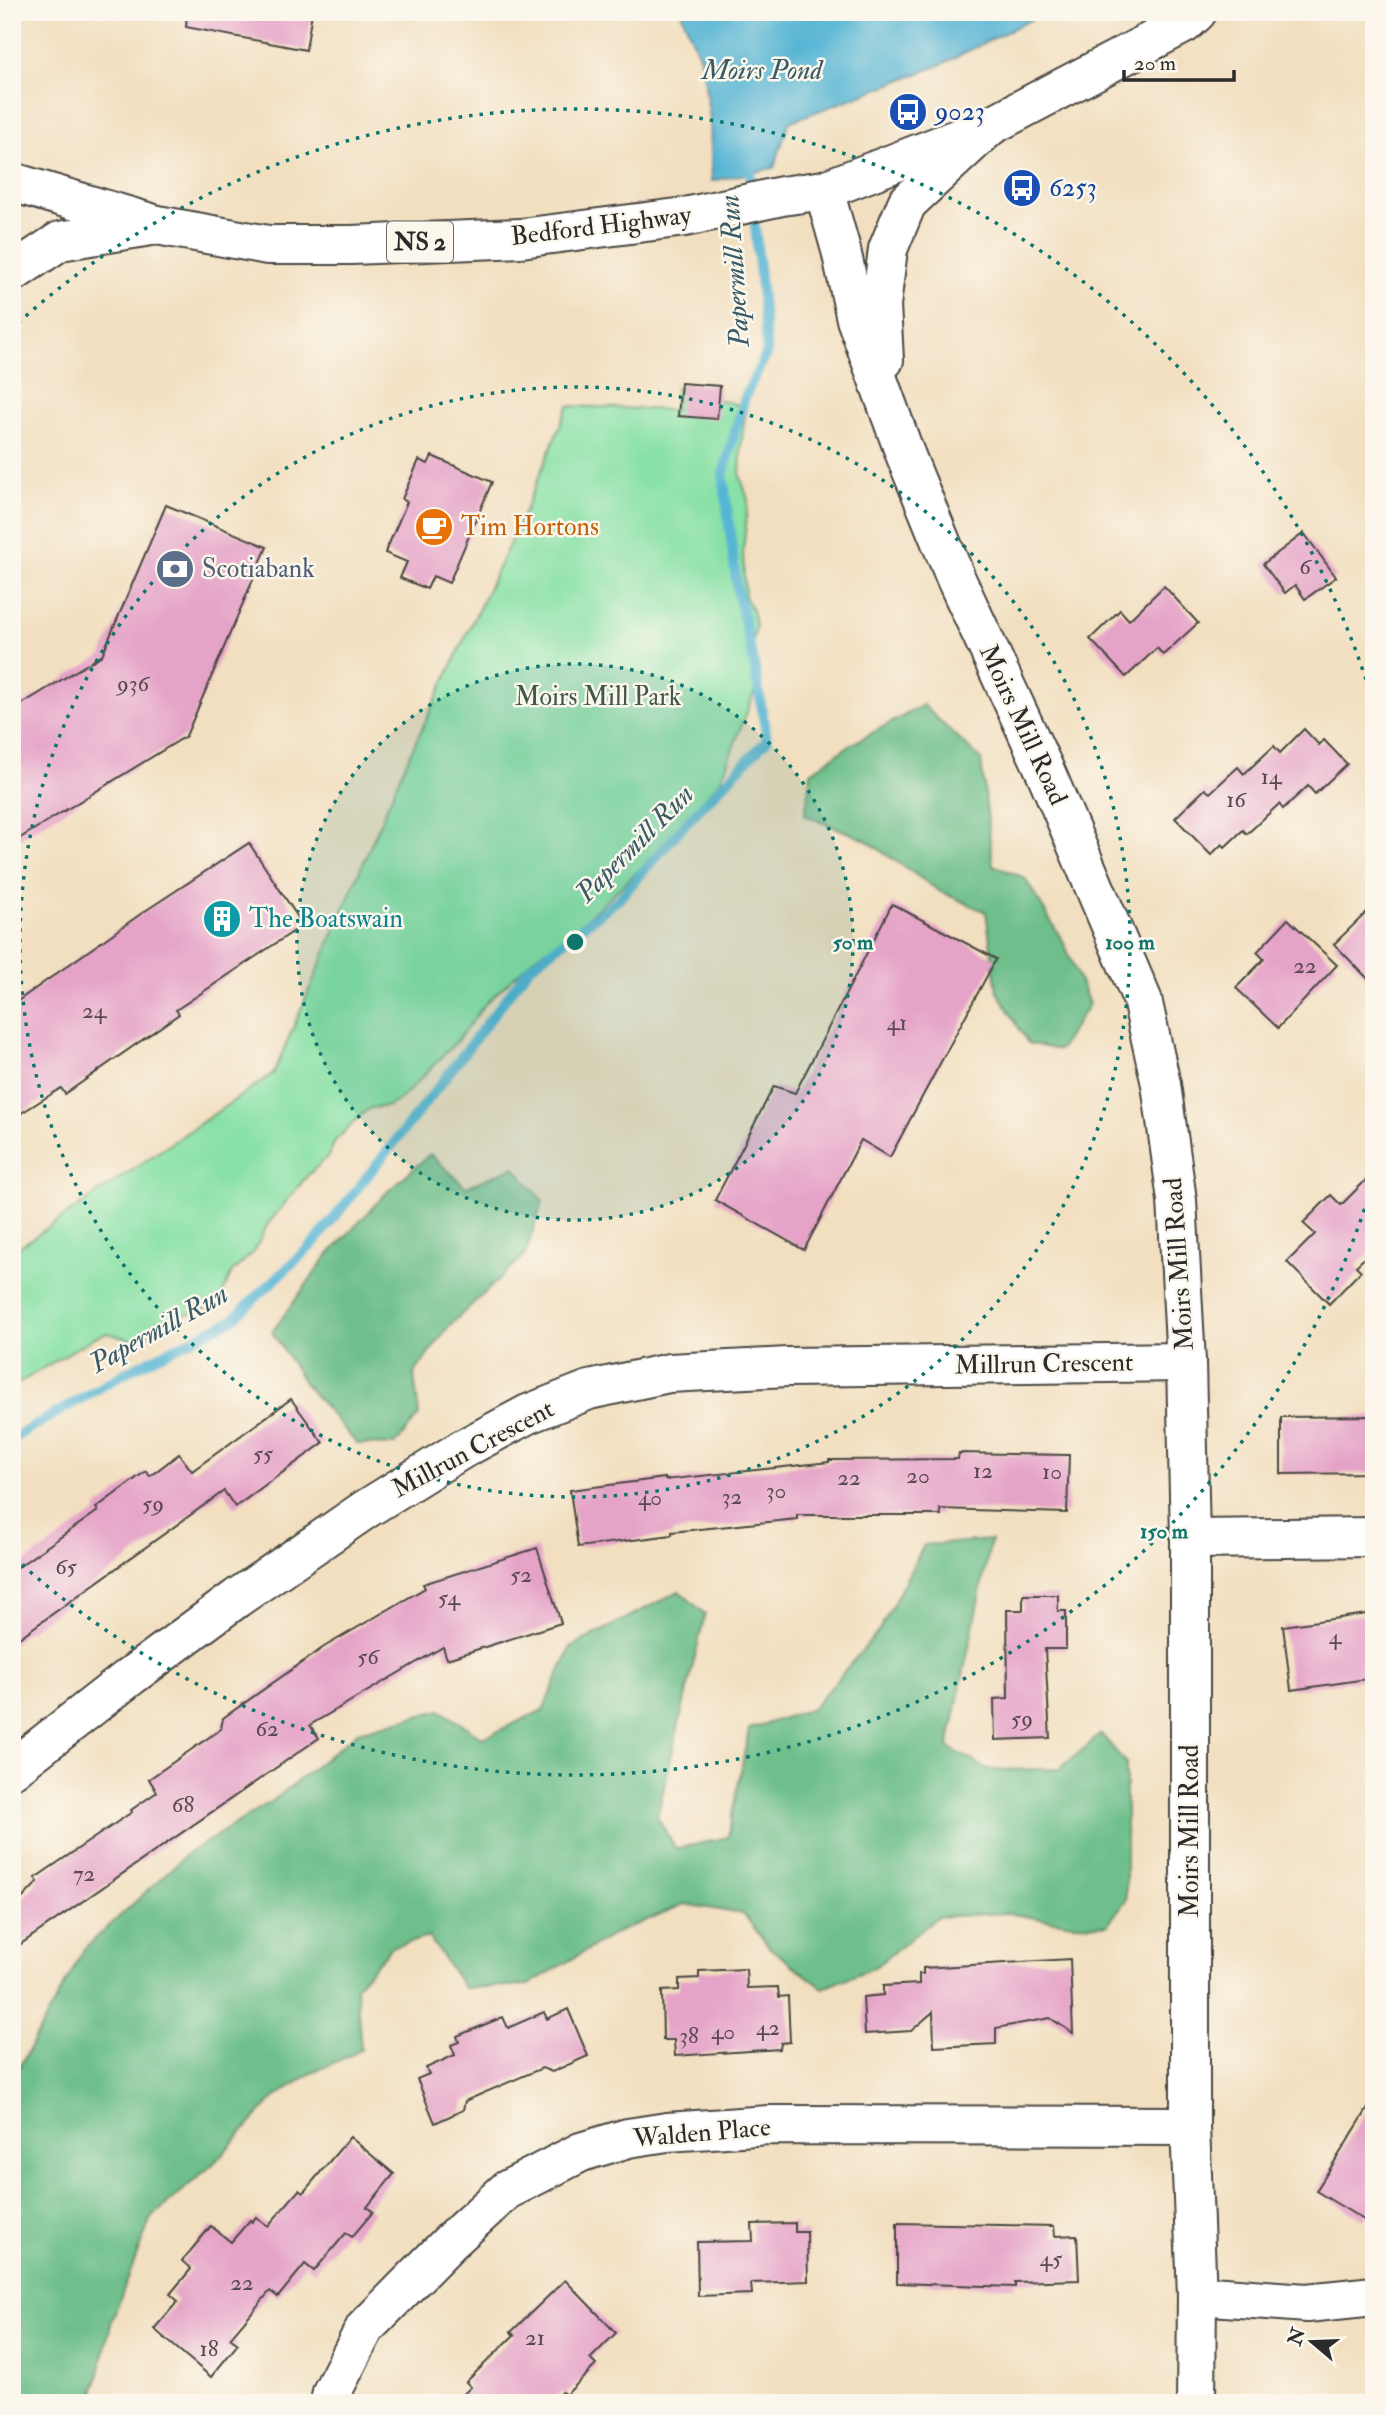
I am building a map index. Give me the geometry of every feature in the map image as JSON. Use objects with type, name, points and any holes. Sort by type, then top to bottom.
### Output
[{"type":"street","name":"Bedford Highway","points":[[12,182],[157,225],[268,245],[351,245],[521,238],[685,217],[782,196],[824,190],[990,126],[1184,24],[1197,12]]},
{"type":"street","points":[[886,404],[881,305],[888,249],[907,203],[990,126]]},
{"type":"street","name":"Moirs Mill Road","points":[[824,190],[856,319],[886,404],[956,579],[1046,773],[1142,999],[1161,1084],[1177,1200],[1186,1362],[1190,1539],[1190,2126],[1197,2295],[1196,2403]]},
{"type":"street","points":[[12,273],[60,241],[157,225]]},
{"type":"street","name":"Millrun Crescent","points":[[12,1769],[152,1660],[366,1509],[472,1444],[528,1414],[589,1390],[669,1373],[788,1367],[1186,1362]]},
{"type":"street","points":[[1190,1539],[1374,1537]]},
{"type":"street","name":"Walden Place","points":[[330,2403],[332,2392],[365,2328],[450,2242],[507,2190],[581,2152],[628,2137],[769,2125],[1190,2126]]},
{"type":"street","points":[[1197,2295],[1307,2302],[1374,2296]]},
{"type":"green space","name":"Moirs Mill Park","points":[[676,388],[746,407],[740,475],[748,500],[743,554],[745,596],[756,626],[752,646],[755,681],[754,693],[720,782],[697,806],[674,842],[638,871],[561,942],[537,955],[486,1003],[456,1042],[403,1097],[389,1106],[371,1108],[335,1141],[327,1159],[307,1176],[267,1225],[254,1252],[232,1272],[221,1297],[211,1306],[159,1320],[141,1342],[107,1333],[95,1337],[12,1387],[12,1252],[274,1073],[403,769],[524,513],[568,406],[674,410]]},
{"type":"green space","points":[[923,705],[981,760],[993,865],[1025,878],[1065,945],[1089,1004],[1059,1050],[1028,1043],[997,991],[986,912],[939,891],[864,839],[805,815],[811,772],[850,745]]},
{"type":"green space","points":[[430,1154],[466,1187],[514,1167],[543,1201],[525,1255],[448,1327],[414,1374],[419,1415],[395,1445],[357,1444],[305,1384],[272,1332],[325,1259],[387,1192]]},
{"type":"green space","points":[[991,1540],[948,1747],[989,1770],[1060,1769],[1101,1734],[1126,1763],[1126,1900],[1107,1925],[1072,1924],[1006,1913],[937,1917],[875,1967],[823,1988],[770,1948],[743,1914],[684,1904],[616,1933],[528,1985],[464,1988],[429,1937],[392,1947],[356,1986],[361,2050],[310,2074],[274,2098],[213,2164],[151,2218],[112,2320],[94,2403],[12,2403],[12,2089],[15,2075],[84,1949],[187,1854],[275,1799],[358,1732],[440,1710],[483,1738],[543,1710],[571,1647],[679,1591],[705,1614],[657,1817],[676,1849],[728,1837],[749,1729],[812,1709],[879,1631],[924,1545]]},
{"type":"water","name":"Moirs Pond","points":[[681,12],[1046,12],[938,66],[789,122],[774,168],[712,181],[710,120],[702,63]]},
{"type":"building","points":[[187,12],[312,12],[306,50],[186,27]]},
{"type":"building","points":[[681,383],[720,386],[717,419],[678,416]]},
{"type":"building","name":"Tim Hortons","points":[[432,456],[492,482],[449,583],[433,576],[427,589],[400,578],[407,562],[385,553],[407,502],[402,499],[419,460],[428,464]]},
{"type":"building","points":[[166,505],[267,547],[186,736],[12,843],[12,710],[102,655]]},
{"type":"building","points":[[1304,533],[1336,577],[1305,599],[1295,585],[1285,593],[1263,564]]},
{"type":"building","points":[[1164,586],[1198,623],[1163,655],[1157,648],[1126,677],[1090,639],[1120,610],[1129,620]]},
{"type":"building","points":[[1304,729],[1319,745],[1324,740],[1347,764],[1315,794],[1308,786],[1283,809],[1279,804],[1247,834],[1243,830],[1225,847],[1222,844],[1211,855],[1175,818],[1205,789],[1210,793],[1238,767],[1244,774],[1274,746],[1280,753]]},
{"type":"building","points":[[249,843],[303,925],[176,1010],[179,1014],[65,1094],[61,1088],[12,1119],[12,1005],[142,913]]},
{"type":"building","points":[[892,904],[996,959],[890,1157],[861,1140],[804,1250],[715,1200],[774,1086],[795,1093]]},
{"type":"building","points":[[1374,905],[1374,985],[1334,944]]},
{"type":"building","points":[[1288,919],[1337,965],[1278,1028],[1236,988],[1264,959],[1257,952]]},
{"type":"building","points":[[1374,1172],[1374,1249],[1356,1266],[1361,1271],[1329,1304],[1287,1262],[1315,1234],[1303,1223],[1331,1195],[1341,1205]]},
{"type":"building","points":[[291,1399],[323,1443],[235,1507],[224,1491],[12,1643],[12,1571],[98,1511],[96,1508],[146,1471],[150,1476],[179,1454],[192,1471]]},
{"type":"building","points":[[1374,1416],[1374,1473],[1281,1474],[1281,1417]]},
{"type":"building","points":[[959,1453],[1069,1455],[1067,1513],[940,1509],[941,1515],[797,1515],[797,1519],[672,1532],[672,1535],[578,1547],[570,1490],[829,1460],[958,1459]]},
{"type":"building","points":[[537,1548],[561,1623],[447,1659],[443,1647],[310,1725],[319,1738],[12,1950],[12,1909],[38,1882],[35,1878],[157,1792],[149,1779],[221,1729],[223,1718],[324,1647],[425,1588],[423,1584]]},
{"type":"building","points":[[1023,1595],[1058,1595],[1058,1611],[1066,1611],[1066,1649],[1045,1649],[1050,1738],[995,1740],[994,1699],[1008,1698],[1007,1610],[1023,1610]]},
{"type":"building","points":[[1374,1613],[1374,1678],[1291,1690],[1283,1626]]},
{"type":"building","points":[[1070,1959],[1073,2033],[1050,2018],[996,2028],[996,2044],[934,2047],[933,2012],[911,2031],[865,2034],[863,1997],[883,1995],[883,1986],[919,1984],[919,1974],[923,1974],[923,1968]]},
{"type":"building","points":[[746,1969],[747,1988],[778,1987],[779,1997],[788,1996],[790,2042],[781,2043],[780,2049],[675,2056],[674,2040],[663,2040],[662,1991],[679,1990],[679,1979],[699,1978],[699,1971]]},
{"type":"building","points":[[568,2009],[588,2056],[552,2072],[542,2068],[465,2101],[463,2110],[435,2123],[417,2079],[429,2074],[426,2068],[455,2055],[451,2045],[459,2042],[457,2036],[503,2017],[508,2028],[544,2012],[547,2019]]},
{"type":"building","points":[[1374,2099],[1374,2204],[1364,2220],[1316,2191]]},
{"type":"building","points":[[350,2137],[394,2174],[367,2207],[373,2212],[352,2237],[346,2233],[314,2271],[305,2264],[278,2297],[270,2291],[230,2338],[238,2344],[211,2377],[154,2329],[178,2301],[170,2294],[191,2269],[182,2261],[211,2226],[231,2242],[250,2220],[252,2222],[256,2217],[268,2226],[299,2190],[303,2193]]},
{"type":"building","points":[[795,2223],[795,2232],[807,2232],[808,2281],[751,2283],[752,2294],[698,2296],[697,2242],[753,2241],[752,2224]]},
{"type":"building","points":[[897,2223],[1054,2226],[1055,2236],[1077,2235],[1079,2280],[1015,2282],[1015,2287],[897,2283]]},
{"type":"building","points":[[565,2280],[616,2333],[590,2359],[596,2365],[566,2395],[562,2392],[551,2403],[454,2403],[471,2387],[466,2382],[514,2335],[511,2332]]},
{"type":"waterway","name":"Papermill Run","points":[[12,1439],[132,1369],[232,1320],[315,1242],[529,968],[619,899],[689,820],[767,740],[737,589],[723,474],[745,397],[767,352],[750,172]]},
{"type":"place","name":"9023","points":[[908,112]]},
{"type":"place","name":"6253","points":[[1022,188]]},
{"type":"place","name":"Tim Hortons","points":[[434,527]]},
{"type":"place","name":"Scotiabank","points":[[175,569]]},
{"type":"place","name":"The Boatswain","points":[[222,919]]}]
